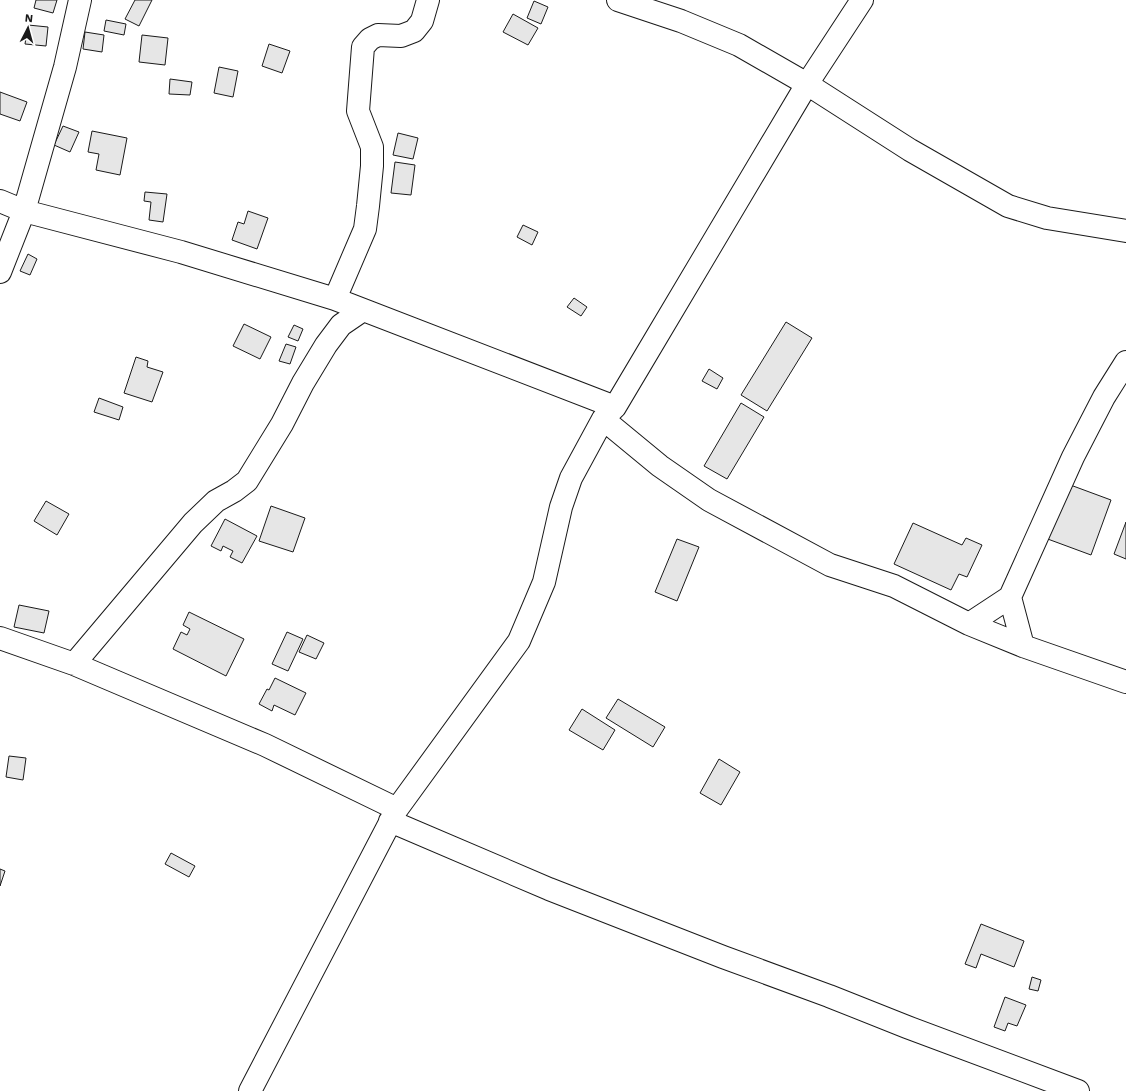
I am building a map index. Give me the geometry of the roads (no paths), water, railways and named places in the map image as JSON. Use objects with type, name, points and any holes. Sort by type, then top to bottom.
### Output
[{"type":"street","points":[[0,272],[24,211],[65,67],[80,0]]},
{"type":"street","points":[[334,299],[365,229],[368,206],[372,166],[372,148],[358,111],[363,47],[370,39],[378,35],[401,36],[414,31],[422,21],[428,0]]},
{"type":"street","points":[[618,0],[681,21],[739,45],[807,84],[910,150],[1008,206],[1047,218],[1126,231]]},
{"type":"street","points":[[252,1090],[393,815],[519,641],[544,582],[561,507],[571,478],[807,84],[862,0]]},
{"type":"street","points":[[0,201],[24,211],[182,252],[334,299],[609,413],[660,466],[709,500],[830,565],[894,586],[969,624],[1023,646],[1126,682]]},
{"type":"street","points":[[74,664],[193,523],[216,502],[247,481],[282,424],[303,383],[326,346],[341,325],[363,310]]},
{"type":"street","points":[[969,624],[1010,597],[1073,457],[1104,397],[1126,362]]},
{"type":"street","points":[[1010,597],[1023,646]]},
{"type":"street","points":[[0,638],[74,664],[265,745],[393,815],[549,889],[830,996],[907,1027],[1078,1091]]}]
